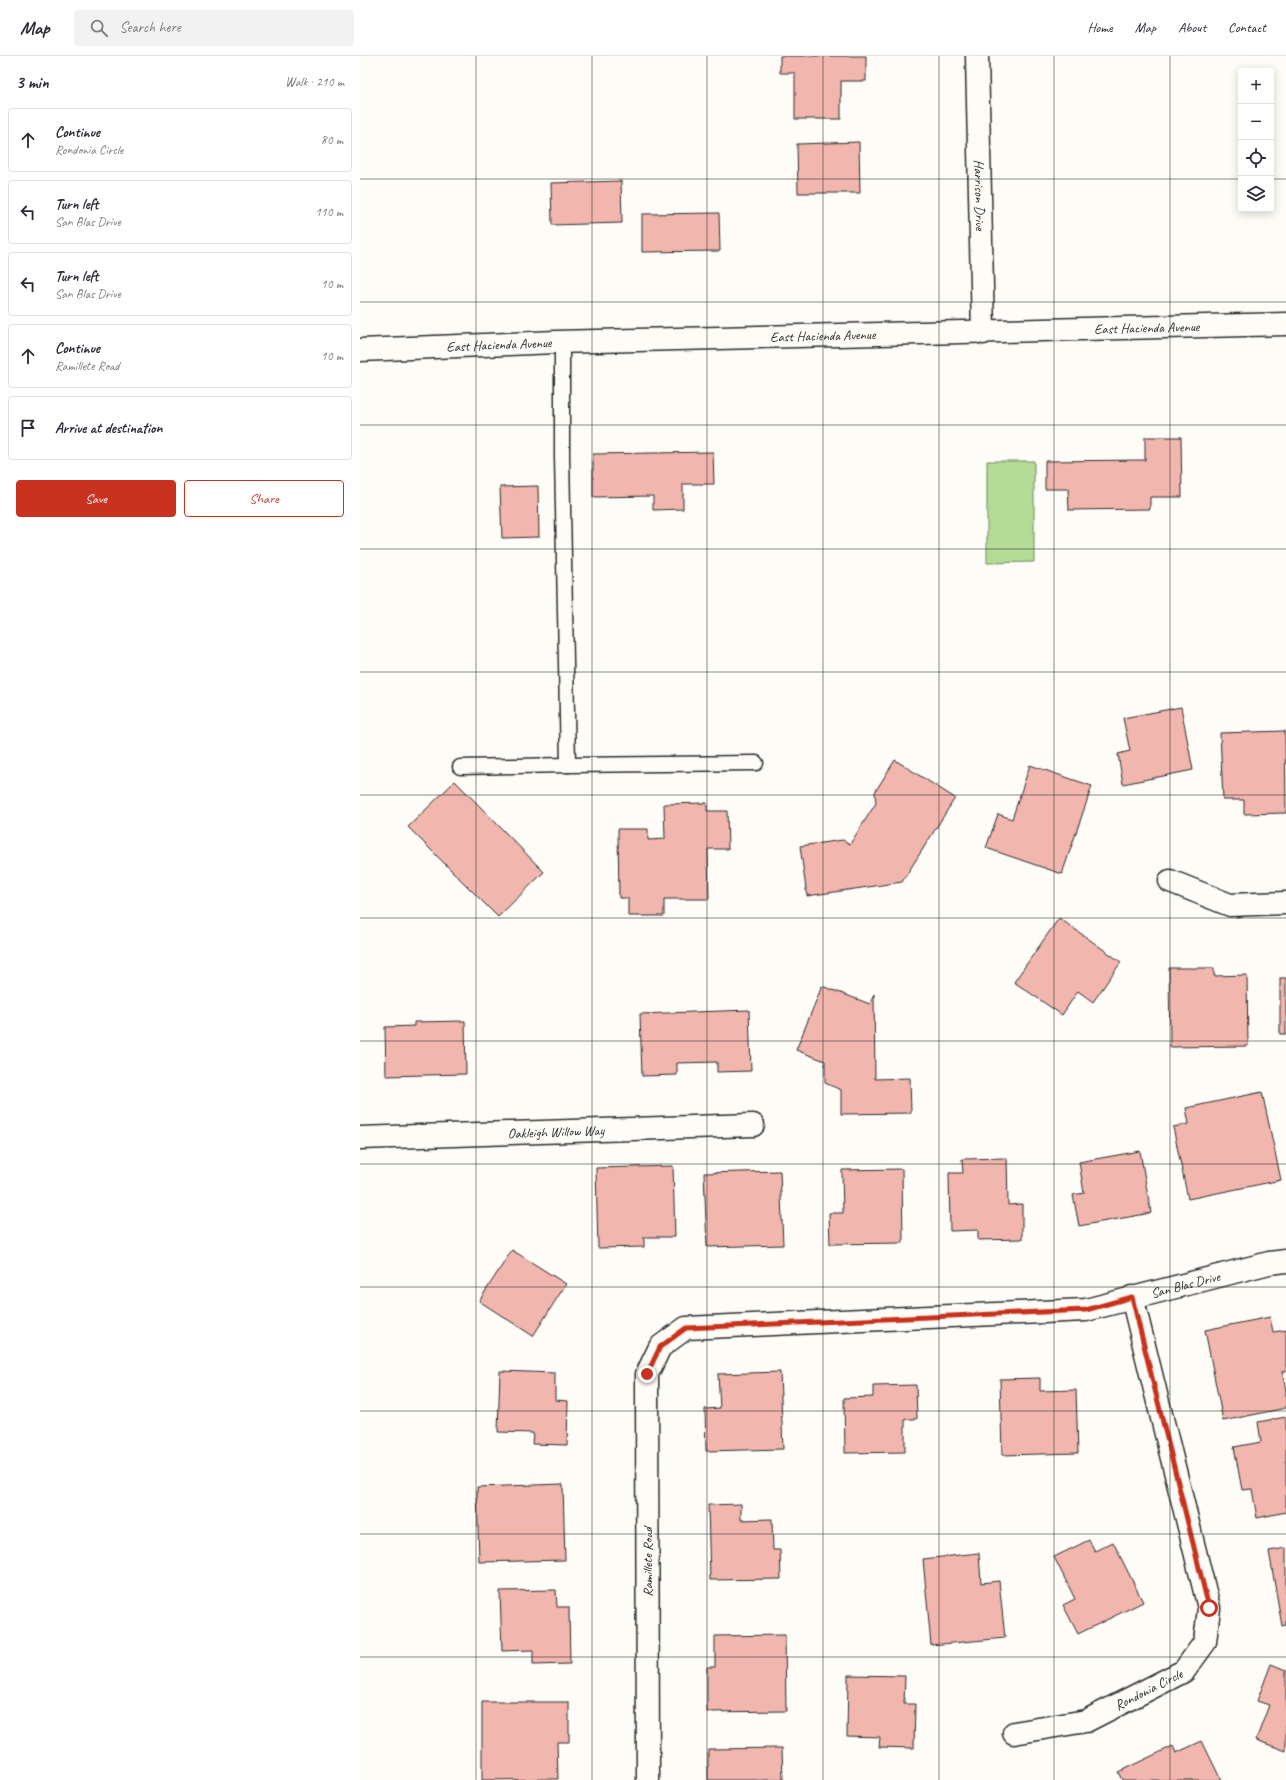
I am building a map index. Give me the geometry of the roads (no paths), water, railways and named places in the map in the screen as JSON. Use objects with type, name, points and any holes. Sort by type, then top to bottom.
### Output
[{"type":"street","name":"Harrison Drive","points":[[977,56],[983,333]]},
{"type":"street","name":"East Hacienda Avenue","points":[[360,350],[562,342],[983,333],[1286,324]]},
{"type":"street","points":[[1170,881],[1230,905],[1286,903]]},
{"type":"street","name":"Oakleigh Willow Way","points":[[360,1138],[753,1125]]},
{"type":"street","name":"San Blas Drive","points":[[660,1347],[686,1328],[1086,1310],[1269,1263],[1286,1261]]},
{"type":"street","name":"Rondonia Circle","points":[[1014,1733],[1086,1721],[1184,1671],[1205,1642],[1209,1608],[1132,1297]]},
{"type":"street","name":"Ramillete Road","points":[[648,1780],[647,1374],[660,1347]]},
{"type":"lane","points":[[562,342],[562,456],[568,765]]},
{"type":"lane","points":[[460,767],[756,763]]}]
